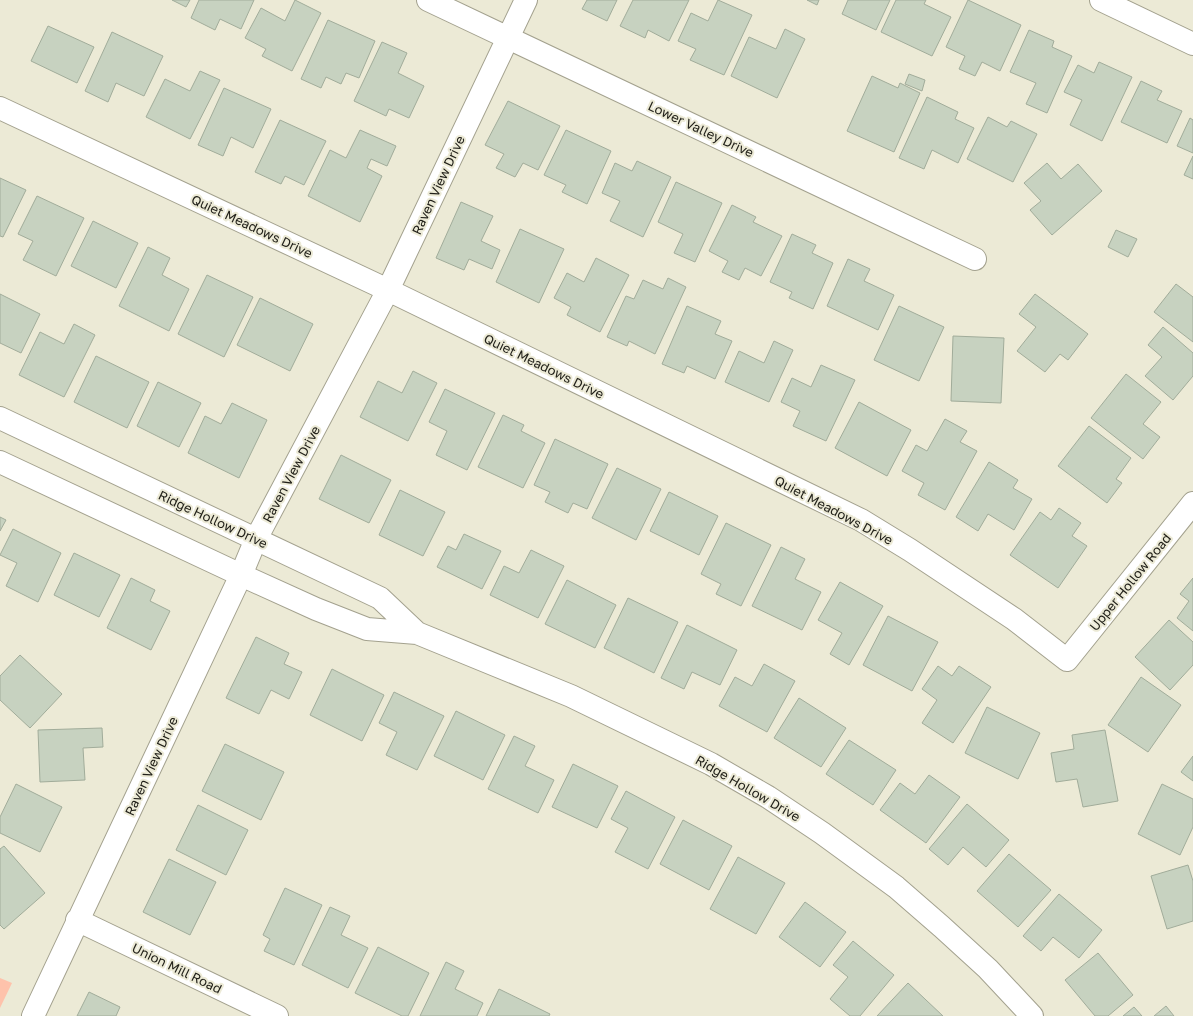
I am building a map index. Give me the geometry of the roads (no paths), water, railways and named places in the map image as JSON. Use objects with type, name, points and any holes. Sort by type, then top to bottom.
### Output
[{"type":"street","name":"Lower Valley Drive","points":[[428,0],[975,259]]},
{"type":"street","name":"Raven View Drive","points":[[33,1016],[241,575],[256,539],[388,290],[526,0]]},
{"type":"street","points":[[1100,0],[1193,44]]},
{"type":"street","name":"Quiet Meadows Drive","points":[[0,108],[388,290],[860,520],[910,550],[1014,619],[1067,660]]},
{"type":"street","name":"Ridge Hollow Drive","points":[[0,418],[380,598],[417,633]]},
{"type":"street","name":"Ridge Hollow Drive","points":[[0,462],[316,609],[367,629],[417,633],[571,696],[711,764],[768,797],[822,832],[896,887],[942,926],[988,969],[1032,1016]]},
{"type":"street","name":"Upper Hollow Road","points":[[1067,660],[1193,503]]},
{"type":"street","name":"Union Mill Road","points":[[77,920],[277,1016]]}]
